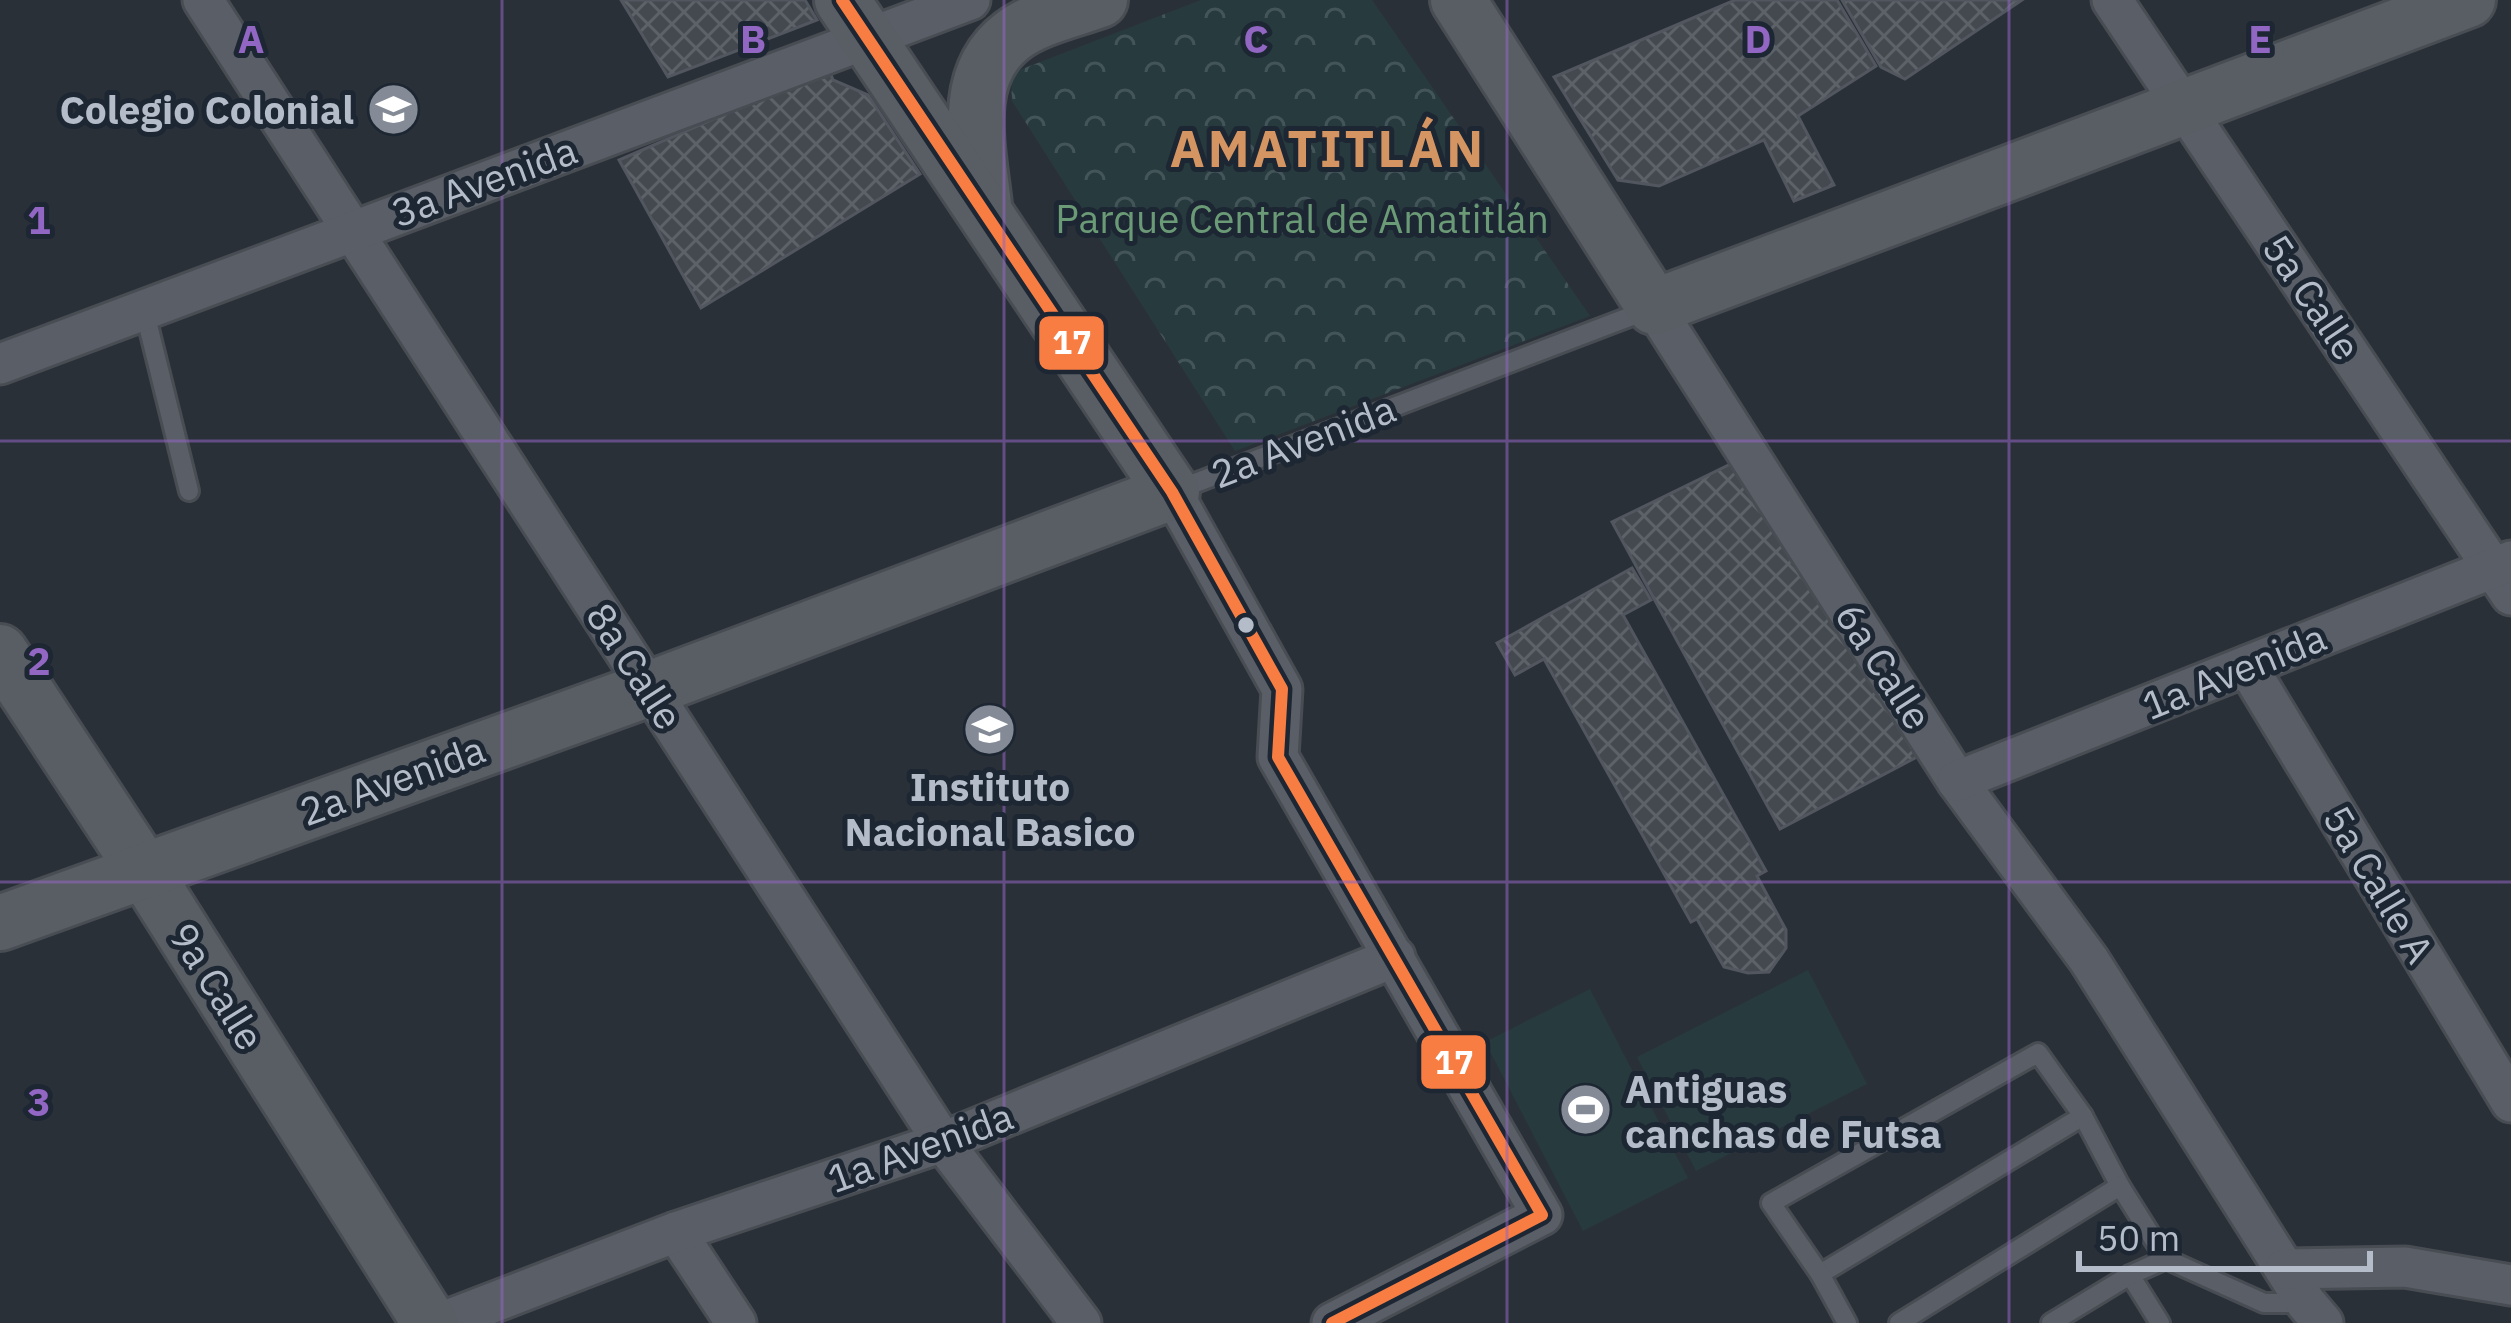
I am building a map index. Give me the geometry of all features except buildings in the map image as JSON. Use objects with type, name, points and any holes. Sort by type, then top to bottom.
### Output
[{"type":"main road","points":[[985,213],[974,122],[984,73],[1015,33],[1100,0]]},
{"type":"main road","name":"2a Avenida","points":[[1654,307],[2468,0]]},
{"type":"main road","name":"6a Calle","points":[[1458,2],[1654,307]]},
{"type":"main road","points":[[855,20],[1172,492]]},
{"type":"main road","name":"2a Avenida","points":[[0,923],[1172,492]]},
{"type":"main road","name":"9a Calle","points":[[0,652],[143,868],[430,1323]]},
{"type":"street","name":"8a Calle","points":[[203,0],[944,1142],[1081,1323]]},
{"type":"street","name":"3a Avenida","points":[[0,364],[352,230],[855,20],[970,0]]},
{"type":"street","name":"5a Calle","points":[[2112,0],[2505,575]]},
{"type":"street","name":"6a Calle","points":[[1654,307],[1957,781],[2089,960],[2314,1313]]},
{"type":"street","points":[[1172,492],[1282,688],[1278,758],[1541,1215],[1332,1323]]},
{"type":"street","name":"1a Avenida","points":[[1957,781],[2247,666],[2505,575]]},
{"type":"street","name":"5a Calle A","points":[[2247,666],[2511,1102]]},
{"type":"street","name":"1a Avenida","points":[[440,1323],[676,1232],[944,1142],[1395,957]]},
{"type":"street","points":[[676,1232],[736,1323]]},
{"type":"street","points":[[2284,1269],[2405,1267],[2511,1285]]},
{"type":"lane","name":"2a Avenida","points":[[1172,492],[1654,307]]},
{"type":"lane","points":[[143,309],[189,491]]},
{"type":"lane","points":[[1846,1323],[1820,1274],[1771,1203],[2038,1053],[2083,1116],[2166,1259],[2264,1303],[2314,1313]]},
{"type":"lane","points":[[1820,1274],[2083,1116]]},
{"type":"lane","points":[[1899,1323],[2120,1186]]},
{"type":"lane","points":[[2051,1323],[2166,1259]]},
{"type":"lane","points":[[2130,1275],[2161,1323]]},
{"type":"green space","name":"Parque Central de Amatitlán","points":[[1201,0],[1372,0],[1590,316],[1235,451],[1012,101],[1011,78],[1017,71]]},
{"type":"green space","name":"Antiguas canchas de Futsa","points":[[1808,970],[1867,1084],[1696,1171],[1637,1057]]},
{"type":"green space","name":"Antiguas canchas de Futsa","points":[[1590,989],[1688,1178],[1583,1231],[1485,1042]]},
{"type":"transit line","name":"17","points":[[842,0],[1172,492],[1282,689],[1278,757],[1542,1215],[1332,1323]]},
{"type":"place","name":"Colegio Colonial","points":[[393,109]]},
{"type":"place","name":"Instituto Nacional Basico","points":[[990,729]]},
{"type":"place","name":"Antiguas canchas de Futsa","points":[[1586,1110]]},
{"type":"district","name":"AMATITLÁN","points":[[1328,148]]}]
